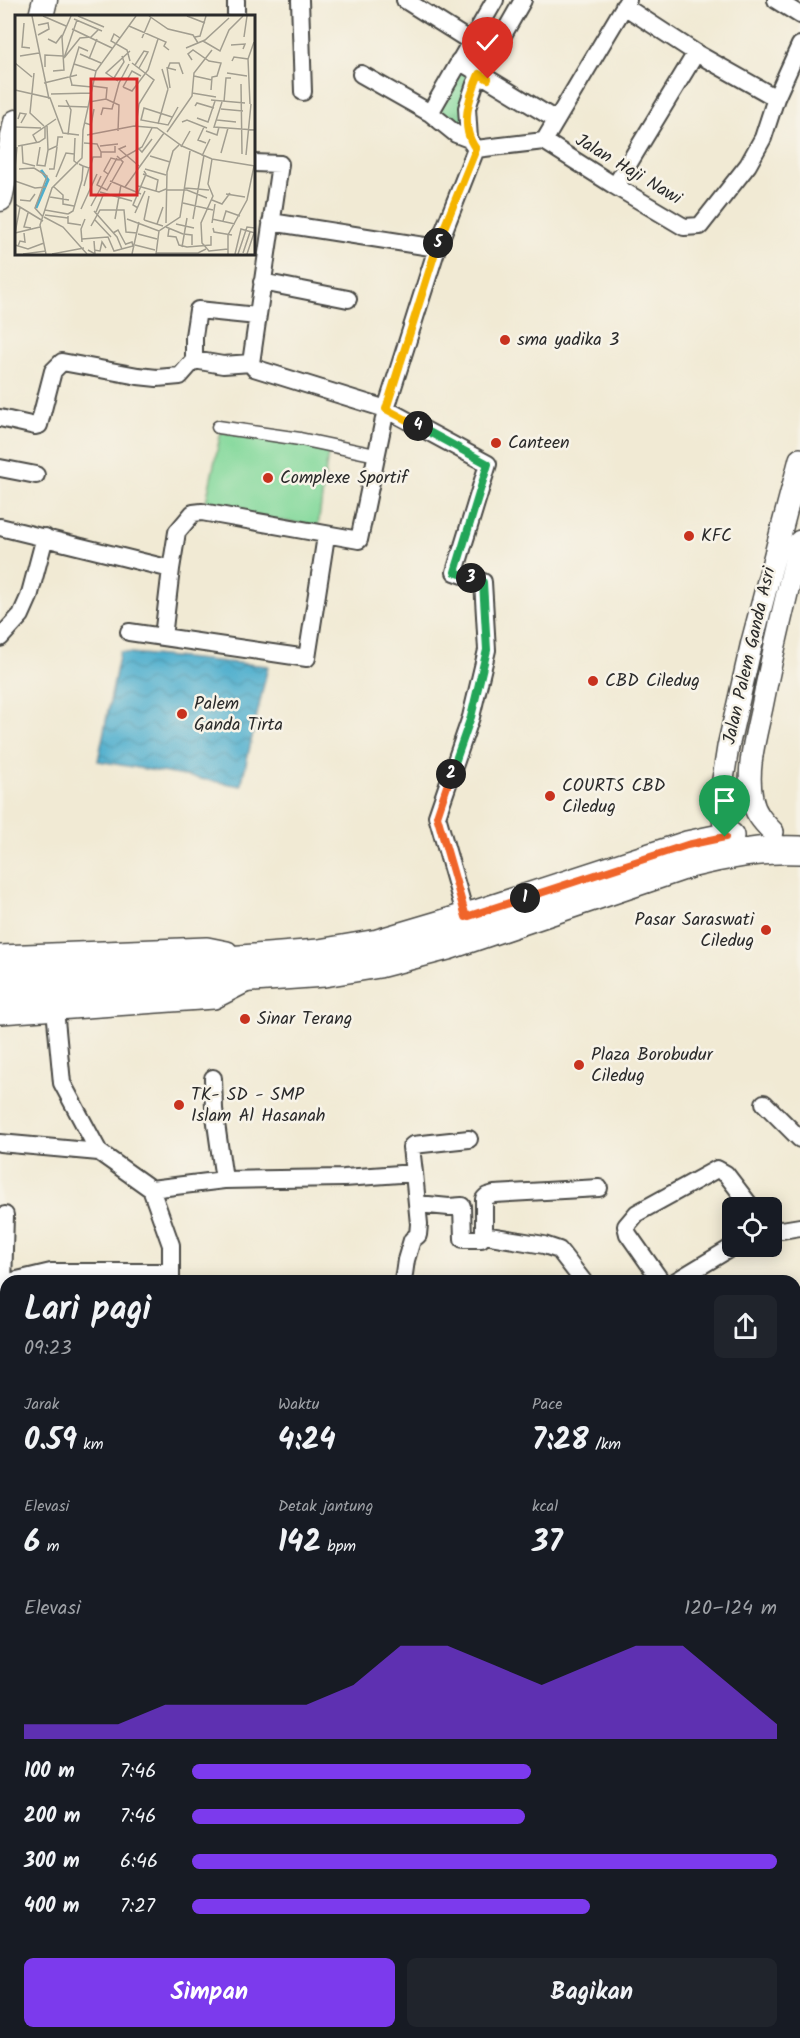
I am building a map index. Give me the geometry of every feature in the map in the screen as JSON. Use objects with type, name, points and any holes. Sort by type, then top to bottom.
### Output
[{"type":"main road","points":[[41,15],[45,0]]},
{"type":"main road","points":[[0,200],[11,140]]},
{"type":"main road","points":[[0,977],[254,969],[324,973],[379,964],[448,946],[690,864],[727,846],[773,832],[800,834]]},
{"type":"main road","points":[[0,996],[254,969],[319,953],[378,944],[687,845],[759,850],[800,850]]},
{"type":"street","points":[[300,0],[303,92]]},
{"type":"street","points":[[405,0],[470,41]]},
{"type":"street","points":[[430,113],[495,0]]},
{"type":"street","points":[[163,637],[177,532],[193,513],[202,512],[326,536],[359,540],[386,409],[473,144],[467,108],[479,74],[523,0]]},
{"type":"street","points":[[776,0],[800,15]]},
{"type":"street","points":[[361,74],[430,113],[456,134],[473,144],[544,141],[626,3],[696,53],[776,98]]},
{"type":"street","name":"Jalan Haji Nawi","points":[[544,141],[684,227],[700,226],[753,156],[763,138],[776,98],[800,45]]},
{"type":"street","points":[[615,186],[696,53]]},
{"type":"street","points":[[459,61],[556,120]]},
{"type":"street","points":[[255,162],[280,164],[251,363],[254,368],[386,409],[488,464],[455,572],[483,582],[487,650],[471,717],[437,816],[466,917]]},
{"type":"street","points":[[271,222],[437,248]]},
{"type":"street","points":[[262,282],[348,299]]},
{"type":"street","points":[[3,419],[39,425],[53,371],[62,362],[157,378],[180,376],[194,360],[194,336],[198,310],[257,316]]},
{"type":"street","points":[[194,360],[223,365],[251,363]]},
{"type":"street","points":[[218,427],[300,439],[371,454]]},
{"type":"street","name":"Jalan Palem Ganda Asri","points":[[727,846],[720,799],[728,747],[752,642],[800,459]]},
{"type":"street","points":[[0,468],[36,475]]},
{"type":"street","points":[[0,527],[171,569]]},
{"type":"street","points":[[129,632],[307,658],[326,536]]},
{"type":"street","points":[[0,638],[21,615],[30,597],[45,537]]},
{"type":"street","name":"Jalan Palem Ganda Asri","points":[[773,832],[757,812],[752,799],[750,780],[756,734],[800,541]]},
{"type":"street","points":[[752,642],[774,648]]},
{"type":"street","points":[[0,956],[207,948],[254,969],[214,998],[0,1013]]},
{"type":"street","points":[[55,1009],[62,1083],[99,1152],[151,1189],[171,1245],[171,1275]]},
{"type":"street","points":[[213,1078],[214,1108],[224,1180]]},
{"type":"street","points":[[765,1103],[800,1139]]},
{"type":"street","points":[[404,1275],[412,1240],[418,1235],[418,1204],[411,1147],[413,1144],[469,1139]]},
{"type":"street","points":[[0,1143],[99,1152]]},
{"type":"street","points":[[657,1275],[628,1234],[626,1227],[637,1213],[717,1169],[726,1174],[744,1197]]},
{"type":"street","points":[[151,1189],[224,1180],[344,1178],[414,1173]]},
{"type":"street","points":[[418,1204],[462,1206],[463,1239],[481,1239],[484,1235],[484,1199],[488,1196],[598,1188]]},
{"type":"street","points":[[5,1215],[5,1275]]},
{"type":"street","points":[[782,1230],[800,1227]]},
{"type":"street","points":[[484,1235],[544,1245],[559,1250],[579,1275]]},
{"type":"street","points":[[686,1275],[722,1253]]},
{"type":"street","points":[[38,1275],[51,1272],[123,1275]]},
{"type":"green space","points":[[459,64],[477,74],[466,133],[448,124],[438,103]]},
{"type":"green space","name":"Complexe Sportif","points":[[221,432],[329,446],[318,526],[204,511]]},
{"type":"water","name":"Palem Ganda Tirta","points":[[120,652],[268,666],[241,786],[98,761]]},
{"type":"place","name":"sma yadika 3","points":[[505,340]]},
{"type":"place","name":"Canteen","points":[[496,443]]},
{"type":"place","name":"Complexe Sportif","points":[[268,478]]},
{"type":"place","name":"KFC","points":[[689,536]]},
{"type":"place","name":"CBD Ciledug","points":[[593,681]]},
{"type":"place","name":"Palem Ganda Tirta","points":[[182,714]]},
{"type":"place","name":"COURTS CBD Ciledug","points":[[550,796]]},
{"type":"place","name":"Pasar Saraswati Ciledug","points":[[766,930]]},
{"type":"place","name":"Sinar Terang","points":[[245,1019]]},
{"type":"place","name":"Plaza Borobudur Ciledug","points":[[579,1065]]},
{"type":"place","name":"TK- SD - SMP Islam Al Hasanah","points":[[179,1105]]},
{"type":"route","points":[[488,79],[479,74],[467,108],[469,139],[476,149],[437,248],[386,409],[488,464],[455,572],[483,582],[487,650],[471,717],[437,816],[466,917],[687,845],[725,837]]}]
